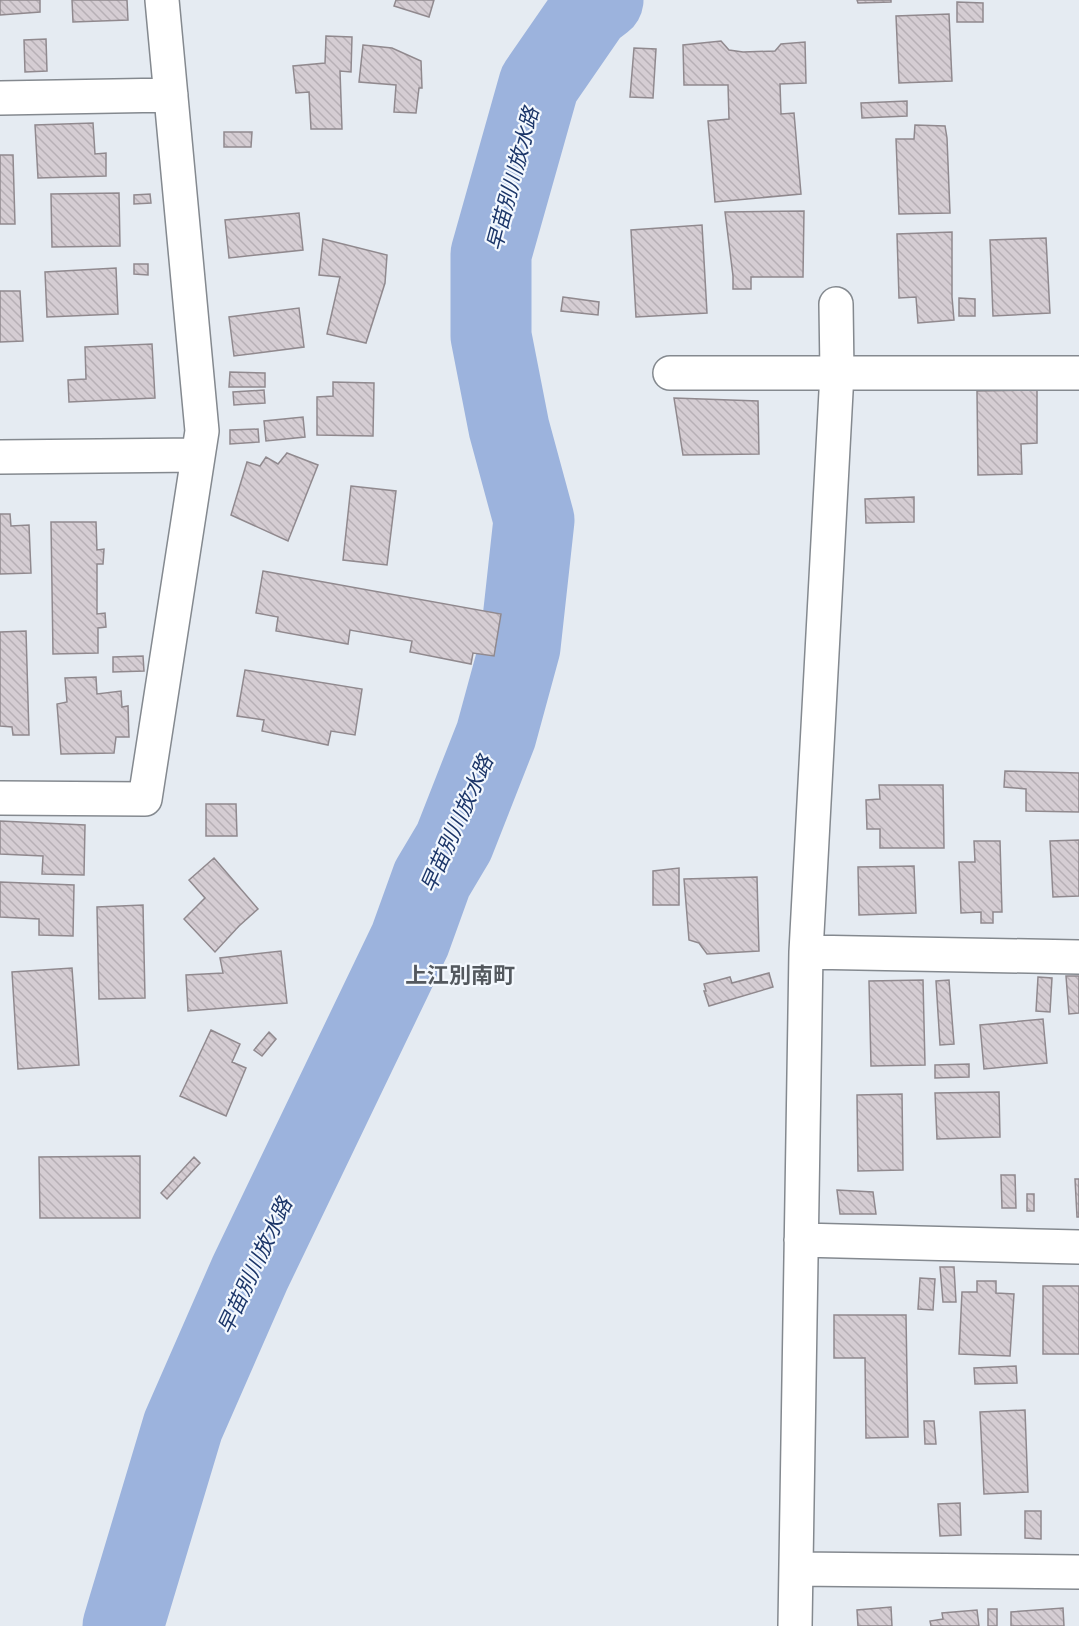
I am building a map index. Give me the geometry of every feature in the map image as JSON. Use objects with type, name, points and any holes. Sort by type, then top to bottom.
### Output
[{"type":"street","points":[[0,798],[145,799],[202,431],[162,0]]},
{"type":"street","points":[[0,98],[171,94]]},
{"type":"street","points":[[795,1626],[806,952],[837,373],[836,303]]},
{"type":"street","points":[[670,373],[1079,373]]},
{"type":"street","points":[[0,457],[198,455]]},
{"type":"street","points":[[806,952],[1079,957]]},
{"type":"street","points":[[801,1240],[1079,1247]]},
{"type":"street","points":[[796,1569],[1079,1572]]},
{"type":"building","points":[[0,0],[40,0],[40,12],[0,15]]},
{"type":"building","points":[[72,0],[127,0],[128,20],[73,22]]},
{"type":"building","points":[[396,0],[434,0],[429,17],[394,6]]},
{"type":"building","points":[[857,0],[891,0],[891,2],[858,3]]},
{"type":"building","points":[[957,2],[983,3],[983,22],[957,22]]},
{"type":"building","points":[[949,14],[952,81],[899,83],[896,16]]},
{"type":"building","points":[[326,36],[352,37],[351,72],[340,71],[342,129],[311,129],[309,92],[296,93],[293,66],[325,63]]},
{"type":"building","points":[[46,39],[47,71],[25,72],[24,40]]},
{"type":"building","points":[[721,41],[729,50],[743,52],[775,51],[781,44],[805,42],[806,83],[780,84],[781,114],[794,113],[801,194],[715,202],[708,121],[729,119],[728,85],[684,85],[683,45]]},
{"type":"building","points":[[363,45],[392,48],[421,61],[422,88],[419,88],[416,113],[394,112],[396,85],[359,82]]},
{"type":"building","points":[[634,48],[656,49],[653,98],[630,97]]},
{"type":"building","points":[[907,101],[907,116],[862,118],[861,103]]},
{"type":"building","points":[[93,123],[95,154],[106,153],[106,176],[38,178],[35,125]]},
{"type":"building","points":[[915,125],[945,126],[950,213],[899,214],[896,139],[914,139]]},
{"type":"building","points":[[224,132],[252,132],[251,147],[224,147]]},
{"type":"building","points":[[0,155],[13,155],[15,224],[0,224]]},
{"type":"building","points":[[119,193],[120,246],[52,247],[51,194]]},
{"type":"building","points":[[150,194],[151,203],[134,204],[134,195]]},
{"type":"building","points":[[804,211],[803,277],[751,277],[751,289],[733,289],[725,212]]},
{"type":"building","points":[[299,213],[303,250],[229,258],[225,220]]},
{"type":"building","points":[[702,225],[707,313],[636,317],[631,230]]},
{"type":"building","points":[[952,232],[954,320],[918,323],[916,297],[899,298],[897,234]]},
{"type":"building","points":[[1046,238],[1050,313],[993,316],[990,240]]},
{"type":"building","points":[[323,239],[387,255],[385,283],[366,343],[327,334],[340,277],[319,275]]},
{"type":"building","points":[[134,264],[148,264],[148,275],[134,274]]},
{"type":"building","points":[[116,268],[118,314],[47,317],[45,272]]},
{"type":"building","points":[[0,291],[20,291],[23,341],[0,342]]},
{"type":"building","points":[[563,297],[599,302],[598,315],[561,311]]},
{"type":"building","points":[[959,298],[975,299],[975,316],[959,316]]},
{"type":"building","points":[[299,308],[304,347],[234,356],[229,317]]},
{"type":"building","points":[[152,344],[155,398],[69,402],[68,380],[86,379],[85,347]]},
{"type":"building","points":[[230,372],[265,373],[265,387],[229,387]]},
{"type":"building","points":[[333,382],[374,383],[373,436],[317,435],[317,397],[333,396]]},
{"type":"building","points":[[264,390],[265,403],[234,405],[233,392]]},
{"type":"building","points":[[1037,390],[1037,443],[1021,444],[1022,474],[978,475],[977,391]]},
{"type":"building","points":[[674,398],[758,401],[759,454],[683,455]]},
{"type":"building","points":[[303,417],[305,437],[266,441],[264,421]]},
{"type":"building","points":[[258,429],[259,442],[230,444],[230,430]]},
{"type":"building","points":[[287,453],[318,465],[288,541],[231,515],[247,462],[260,466],[266,457],[278,464]]},
{"type":"building","points":[[351,486],[396,491],[387,565],[343,560]]},
{"type":"building","points":[[914,497],[914,522],[866,523],[865,499]]},
{"type":"building","points":[[0,514],[10,514],[11,526],[29,525],[31,573],[0,574]]},
{"type":"building","points":[[51,522],[96,522],[97,550],[104,549],[103,564],[97,564],[97,614],[105,613],[106,627],[98,628],[98,653],[53,654]]},
{"type":"building","points":[[263,571],[501,614],[494,656],[473,653],[471,664],[410,652],[412,641],[350,630],[348,644],[276,631],[278,617],[256,613]]},
{"type":"building","points":[[26,631],[29,735],[13,735],[12,727],[0,726],[0,632]]},
{"type":"building","points":[[143,656],[144,671],[113,672],[113,657]]},
{"type":"building","points":[[245,670],[362,689],[355,735],[331,731],[328,745],[262,731],[264,720],[237,716]]},
{"type":"building","points":[[96,677],[97,694],[121,691],[122,707],[128,706],[129,737],[116,737],[114,753],[61,754],[57,704],[67,702],[65,678]]},
{"type":"building","points":[[1005,771],[1079,773],[1079,812],[1026,811],[1026,789],[1004,787]]},
{"type":"building","points":[[879,785],[943,785],[944,848],[880,848],[880,829],[867,829],[866,800],[880,799]]},
{"type":"building","points":[[206,804],[236,804],[237,836],[206,836]]},
{"type":"building","points":[[0,821],[85,825],[84,875],[42,874],[43,856],[0,854]]},
{"type":"building","points":[[1079,840],[1079,896],[1053,897],[1050,841]]},
{"type":"building","points":[[974,841],[1000,841],[1002,912],[993,912],[993,923],[981,923],[981,912],[961,913],[959,862],[975,862]]},
{"type":"building","points":[[214,858],[258,909],[215,952],[184,919],[205,898],[189,880]]},
{"type":"building","points":[[914,866],[916,913],[859,915],[858,867]]},
{"type":"building","points":[[679,868],[679,905],[653,905],[653,871]]},
{"type":"building","points":[[757,877],[759,951],[707,954],[699,943],[689,940],[684,879]]},
{"type":"building","points":[[0,882],[74,885],[73,936],[39,935],[39,919],[0,917]]},
{"type":"building","points":[[143,905],[145,998],[99,999],[97,907]]},
{"type":"building","points":[[281,951],[287,1003],[188,1011],[186,975],[223,973],[220,958]]},
{"type":"building","points":[[72,968],[79,1065],[18,1069],[12,972]]},
{"type":"building","points":[[769,973],[773,987],[709,1006],[704,984],[730,977],[732,983]]},
{"type":"building","points":[[1066,976],[1079,976],[1079,1013],[1069,1014]]},
{"type":"building","points":[[1038,977],[1052,978],[1050,1012],[1036,1011]]},
{"type":"building","points":[[923,980],[925,1065],[871,1066],[869,981]]},
{"type":"building","points":[[949,980],[954,1044],[940,1045],[936,981]]},
{"type":"building","points":[[1043,1019],[1047,1063],[984,1069],[980,1025]]},
{"type":"building","points":[[211,1030],[240,1044],[232,1062],[246,1068],[226,1116],[180,1096]]},
{"type":"building","points":[[269,1032],[276,1039],[262,1056],[254,1050]]},
{"type":"building","points":[[969,1064],[969,1077],[935,1078],[935,1065]]},
{"type":"building","points":[[999,1092],[1000,1137],[937,1139],[935,1093]]},
{"type":"building","points":[[902,1094],[903,1170],[858,1171],[857,1095]]},
{"type":"building","points":[[140,1156],[140,1218],[40,1218],[39,1157]]},
{"type":"building","points":[[194,1157],[200,1163],[167,1199],[161,1193]]},
{"type":"building","points":[[1001,1175],[1015,1175],[1016,1208],[1002,1208]]},
{"type":"building","points":[[1075,1179],[1079,1179],[1079,1217],[1077,1217]]},
{"type":"building","points":[[837,1190],[873,1192],[876,1214],[840,1214]]},
{"type":"building","points":[[1027,1194],[1034,1194],[1034,1211],[1027,1211]]},
{"type":"building","points":[[940,1267],[954,1267],[956,1302],[943,1302]]},
{"type":"building","points":[[920,1278],[935,1279],[933,1310],[918,1309]]},
{"type":"building","points":[[977,1281],[996,1281],[996,1293],[1014,1294],[1010,1356],[959,1354],[962,1292],[977,1292]]},
{"type":"building","points":[[1043,1286],[1079,1286],[1079,1354],[1043,1354]]},
{"type":"building","points":[[834,1315],[906,1315],[908,1437],[866,1438],[865,1358],[834,1358]]},
{"type":"building","points":[[1016,1366],[1017,1383],[975,1384],[974,1368]]},
{"type":"building","points":[[1025,1410],[1028,1492],[984,1494],[980,1412]]},
{"type":"building","points":[[924,1421],[934,1421],[936,1444],[925,1444]]},
{"type":"building","points":[[960,1503],[961,1535],[940,1536],[938,1504]]},
{"type":"building","points":[[1025,1511],[1041,1511],[1041,1539],[1025,1538]]},
{"type":"building","points":[[891,1607],[892,1626],[858,1626],[857,1610]]},
{"type":"building","points":[[1063,1608],[1064,1626],[1011,1626],[1011,1612]]},
{"type":"building","points":[[988,1609],[997,1609],[997,1626],[988,1626]]},
{"type":"building","points":[[977,1610],[979,1626],[931,1626],[930,1621],[943,1619],[942,1613]]},
{"type":"waterway","name":"早苗別川放水路","points":[[123,1626],[183,1426],[250,1273],[410,940],[432,879],[454,842],[496,735],[520,647],[534,520],[509,428],[491,336],[491,254],[539,84],[590,10],[603,0]]},
{"type":"district","name":"上江別南町","points":[[460,975]]}]
